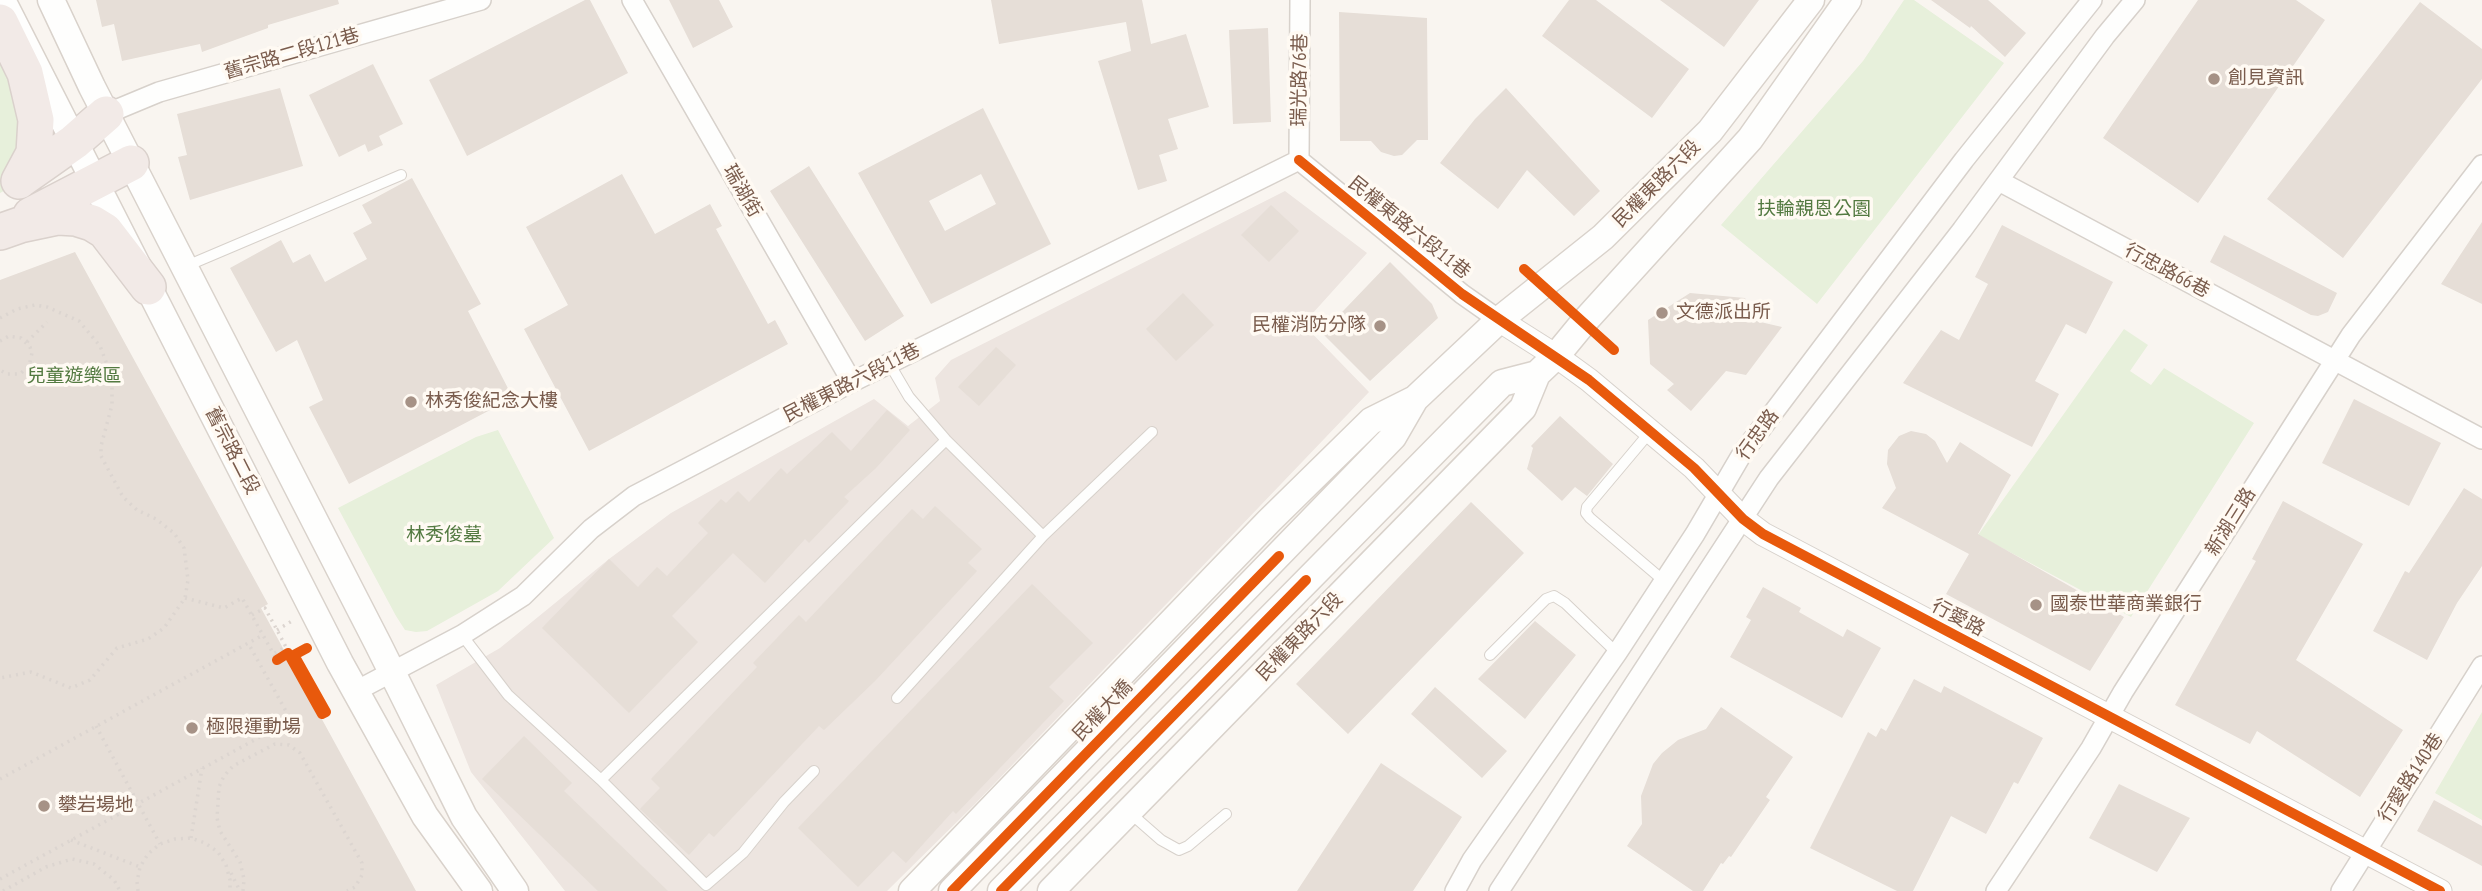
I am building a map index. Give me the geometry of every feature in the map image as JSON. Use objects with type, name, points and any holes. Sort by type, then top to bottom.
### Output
[{"type":"highway","points":[[0,22],[25,73],[36,120],[34,153],[9,188]]},
{"type":"highway","points":[[9,188],[74,142],[106,114]]},
{"type":"highway","points":[[0,232],[131,163]]},
{"type":"highway","points":[[0,232],[58,217],[76,218],[92,223],[111,238],[148,287]]},
{"type":"main road","name":"舊宗路二段","points":[[2,0],[356,691],[425,816],[479,891]]},
{"type":"main road","points":[[51,0],[106,114],[464,817],[515,891]]},
{"type":"main road","name":"民權東路六段","points":[[912,891],[1259,531],[1371,421],[1415,399],[1499,320],[1603,237],[1710,131],[1811,0]]},
{"type":"main road","name":"民權東路六段","points":[[1051,891],[1523,408],[1536,374],[1556,356],[1750,139],[1848,0]]},
{"type":"main road","name":"民權東路六段","points":[[1001,891],[1502,383],[1536,374]]},
{"type":"main road","name":"民權東路六段","points":[[1279,556],[1393,437],[1415,399]]},
{"type":"main road","name":"民權大橋","points":[[952,891],[1279,556]]},
{"type":"street","name":"舊宗路二段121巷","points":[[106,114],[159,92],[481,0]]},
{"type":"street","name":"瑞湖街","points":[[632,0],[852,382]]},
{"type":"street","name":"瑞光路76巷","points":[[1299,160],[1300,0]]},
{"type":"street","name":"行忠路","points":[[1455,891],[1472,860],[1617,653],[1742,454],[1964,160],[2091,0]]},
{"type":"street","name":"行忠路","points":[[1499,891],[1769,478],[2135,0]]},
{"type":"street","name":"民權東路六段11巷","points":[[356,691],[462,635],[523,596],[591,529],[634,496],[889,363],[1299,160],[1462,294],[1499,320]]},
{"type":"street","name":"新湖三路","points":[[1996,891],[2091,748],[2351,335],[2482,165]]},
{"type":"street","name":"行忠路66巷","points":[[1999,181],[2482,439]]},
{"type":"street","name":"行愛路","points":[[1499,320],[1589,380],[1694,468],[1743,519],[1763,534],[2440,891]]},
{"type":"street","name":"行愛路140巷","points":[[2341,891],[2482,666]]},
{"type":"lane","points":[[184,267],[401,175]]},
{"type":"lane","points":[[889,363],[909,397],[946,440],[1042,536]]},
{"type":"lane","points":[[897,698],[1042,536],[1152,432]]},
{"type":"lane","points":[[1650,432],[1587,507],[1586,513],[1664,581]]},
{"type":"lane","points":[[601,780],[946,440]]},
{"type":"lane","points":[[1490,655],[1546,599],[1554,596],[1565,603],[1617,653]]},
{"type":"lane","points":[[462,635],[508,695],[601,780],[706,885],[743,853],[784,802],[814,771]]},
{"type":"lane","points":[[1128,812],[1161,840],[1179,850],[1188,846],[1226,814]]},
{"type":"path","points":[[0,318],[17,309],[36,305],[47,307],[79,321],[100,346],[110,372],[112,388],[101,456],[123,497],[137,510],[156,519],[174,533],[184,548],[188,580],[185,598],[163,628],[148,639],[117,648],[90,680],[71,688],[31,672],[0,678]]},
{"type":"path","points":[[27,342],[47,322]]},
{"type":"path","points":[[0,341],[15,336],[27,342],[32,360],[25,370],[13,375],[0,370]]},
{"type":"path","points":[[185,598],[224,608],[242,598],[275,657]]},
{"type":"path","points":[[252,615],[265,608],[286,647],[275,657]]},
{"type":"path","points":[[277,630],[292,621]]},
{"type":"path","points":[[0,779],[263,635]]},
{"type":"path","points":[[0,879],[291,720],[248,643]]},
{"type":"path","points":[[275,657],[288,653]]},
{"type":"path","points":[[96,726],[160,844]]},
{"type":"path","points":[[242,891],[244,879],[240,862],[220,831],[217,818],[219,787],[233,766],[275,744],[289,745],[300,753],[362,863],[362,876],[355,887],[347,891]]},
{"type":"path","points":[[191,838],[202,768]]},
{"type":"path","points":[[138,891],[137,882],[141,867],[148,854],[160,844],[191,838],[218,852],[242,891]]},
{"type":"path","points":[[71,840],[141,867]]},
{"type":"path","points":[[3,891],[46,867],[72,859],[94,863],[114,880],[120,891]]},
{"type":"path","points":[[226,865],[230,891]]},
{"type":"shaded area","points":[[1285,191],[1367,253],[1303,324],[1369,392],[974,805],[887,891],[565,891],[471,772],[436,685],[500,648],[609,559],[671,513],[874,399],[908,426],[940,401],[935,378],[951,360]]},
{"type":"green space","name":"扶輪親恩公園","points":[[1904,0],[1914,0],[2004,63],[1817,304],[1721,225],[1863,61]]},
{"type":"green space","points":[[0,40],[21,78],[19,183],[0,193]]},
{"type":"green space","points":[[2124,329],[2148,345],[2130,371],[2151,385],[2164,368],[2254,423],[2131,617],[1978,535]]},
{"type":"green space","name":"林秀俊墓","points":[[498,430],[554,538],[498,591],[427,631],[405,630],[338,508],[476,437]]},
{"type":"green space","points":[[2482,712],[2482,820],[2435,793]]},
{"type":"building","points":[[96,0],[338,0],[339,4],[268,25],[268,28],[202,52],[200,44],[122,61],[114,24],[102,27]]},
{"type":"building","points":[[585,0],[590,0],[628,73],[467,156],[429,80]]},
{"type":"building","points":[[669,0],[719,0],[733,27],[693,48]]},
{"type":"building","points":[[991,0],[1142,0],[1151,44],[1186,34],[1209,107],[1168,119],[1178,149],[1159,155],[1167,181],[1138,190],[1098,61],[1131,51],[1126,22],[999,44]]},
{"type":"building","points":[[1569,0],[1596,0],[1689,69],[1652,118],[1542,36]]},
{"type":"building","points":[[1660,0],[1759,0],[1724,47]]},
{"type":"building","points":[[1931,0],[1988,0],[2026,33],[2005,57],[1971,26],[1970,28]]},
{"type":"building","name":"創見資訊","points":[[2198,0],[2296,0],[2325,20],[2198,203],[2103,138]]},
{"type":"building","points":[[2420,2],[2482,49],[2482,79],[2343,258],[2267,199]]},
{"type":"building","points":[[1339,12],[1427,18],[1428,140],[1417,140],[1402,155],[1394,156],[1381,152],[1371,141],[1340,141]]},
{"type":"building","points":[[1268,28],[1271,122],[1233,124],[1229,30]]},
{"type":"building","points":[[373,64],[403,124],[379,136],[383,145],[368,152],[365,144],[339,157],[309,95]]},
{"type":"building","points":[[280,88],[303,166],[190,200],[178,157],[187,155],[177,114]]},
{"type":"building","points":[[1506,88],[1600,191],[1574,216],[1527,170],[1498,209],[1440,163],[1475,119]]},
{"type":"building","points":[[983,108],[1051,244],[931,304],[858,173]],"holes":[[[981,174],[996,204],[945,231],[929,201]]]},
{"type":"building","points":[[809,166],[904,316],[865,341],[770,191]]},
{"type":"building","points":[[622,174],[655,234],[710,204],[722,226],[716,229],[768,324],[775,320],[788,344],[589,451],[524,329],[568,305],[526,227]]},
{"type":"building","points":[[412,178],[481,304],[468,311],[513,398],[349,484],[309,407],[323,400],[297,340],[276,352],[230,268],[281,240],[293,263],[310,254],[325,282],[367,259],[353,233],[372,223],[362,205]]},
{"type":"building","points":[[1271,205],[1299,231],[1269,262],[1241,235]]},
{"type":"building","points":[[2482,222],[2482,304],[2441,284]]},
{"type":"building","points":[[2002,225],[2113,282],[2086,334],[2066,324],[2035,381],[2059,394],[2032,447],[1903,383],[1941,330],[1959,340],[1988,284],[1975,277]]},
{"type":"building","points":[[2224,235],[2337,293],[2328,312],[2318,316],[2311,315],[2210,262]]},
{"type":"building","points":[[75,252],[268,604],[261,608],[416,891],[0,891],[0,280]]},
{"type":"building","name":"民權消防分隊","points":[[1390,262],[1432,304],[1438,318],[1370,381],[1322,333]]},
{"type":"building","points":[[1183,293],[1214,325],[1176,361],[1146,329]]},
{"type":"building","points":[[1690,293],[1745,298],[1756,321],[1782,327],[1746,375],[1726,371],[1691,411],[1667,390],[1674,384],[1650,364],[1648,320]]},
{"type":"building","points":[[996,347],[1016,365],[979,406],[958,387]]},
{"type":"building","points":[[2354,399],[2441,443],[2409,506],[2322,463]]},
{"type":"building","points":[[887,410],[910,430],[876,468],[844,497],[849,501],[809,543],[805,539],[765,583],[733,553],[672,616],[698,642],[629,713],[542,628],[609,559],[638,587],[657,567],[667,576],[708,533],[698,523],[721,499],[726,503],[738,491],[749,502],[781,468],[787,474],[832,432],[851,451]]},
{"type":"building","points":[[1560,416],[1613,464],[1587,496],[1575,487],[1562,501],[1527,469],[1533,448],[1531,446]]},
{"type":"building","points":[[1911,431],[1926,434],[1935,441],[1947,463],[1960,442],[2011,475],[1978,534],[2124,617],[2090,671],[1946,594],[1969,554],[1882,508],[1896,488],[1887,464],[1888,450],[1899,436]]},
{"type":"building","points":[[2464,488],[2482,499],[2482,566],[2457,603],[2427,660],[2373,631],[2405,571],[2409,573]]},
{"type":"building","points":[[2283,501],[2363,544],[2296,660],[2403,730],[2360,797],[2257,731],[2250,744],[2175,705],[2256,561],[2252,559]]},
{"type":"building","points":[[1471,502],[1524,553],[1348,734],[1296,684]]},
{"type":"building","points":[[935,506],[982,549],[968,563],[977,571],[875,681],[824,730],[819,726],[714,837],[709,833],[689,855],[640,809],[660,788],[651,779],[757,667],[753,663],[799,615],[806,622],[912,509],[923,519]]},
{"type":"building","points":[[1032,584],[1093,643],[1049,687],[1064,701],[956,814],[953,811],[906,863],[893,851],[858,887],[798,828]]},
{"type":"building","points":[[1763,587],[1801,608],[1799,612],[1843,637],[1847,629],[1881,648],[1842,718],[1730,657],[1751,620],[1746,617]]},
{"type":"building","points":[[1535,621],[1576,655],[1525,719],[1478,679]]},
{"type":"building","points":[[1914,679],[1941,693],[1944,686],[2043,738],[2018,784],[2014,782],[1986,834],[1951,816],[1913,891],[1897,891],[1810,848],[1868,732],[1876,737],[1881,728],[1886,731]]},
{"type":"building","points":[[1435,687],[1507,751],[1482,778],[1411,714]]},
{"type":"building","points":[[1721,707],[1793,757],[1766,797],[1770,800],[1731,857],[1721,863],[1703,891],[1693,891],[1627,846],[1642,824],[1641,796],[1653,764],[1678,740],[1706,729]]},
{"type":"building","points":[[524,736],[572,783],[564,791],[668,891],[598,891],[482,779]]},
{"type":"building","points":[[1381,763],[1462,817],[1413,891],[1297,891]]},
{"type":"building","points":[[2119,784],[2190,818],[2157,872],[2089,838]]},
{"type":"building","points":[[2434,800],[2482,826],[2482,866],[2417,831]]},
{"type":"cycle path","points":[[1299,160],[1462,294],[1589,380],[1694,468],[1743,519],[1763,534],[2440,891]]},
{"type":"cycle path","points":[[1524,269],[1614,350]]},
{"type":"cycle path","points":[[952,891],[1279,556]]},
{"type":"cycle path","points":[[1001,891],[1306,580]]},
{"type":"cycle path","points":[[277,660],[288,653],[322,714],[326,712],[294,655],[307,648]]},
{"type":"place","name":"創見資訊","points":[[2214,79]]},
{"type":"place","name":"文德派出所","points":[[1662,313]]},
{"type":"place","name":"民權消防分隊","points":[[1380,326]]},
{"type":"place","name":"林秀俊紀念大樓","points":[[411,402]]},
{"type":"place","name":"國泰世華商業銀行","points":[[2036,605]]},
{"type":"place","name":"極限運動場","points":[[192,728]]},
{"type":"place","name":"攀岩場地","points":[[44,806]]},
{"type":"park label","name":"兒童遊樂區","points":[[74,377]]}]
